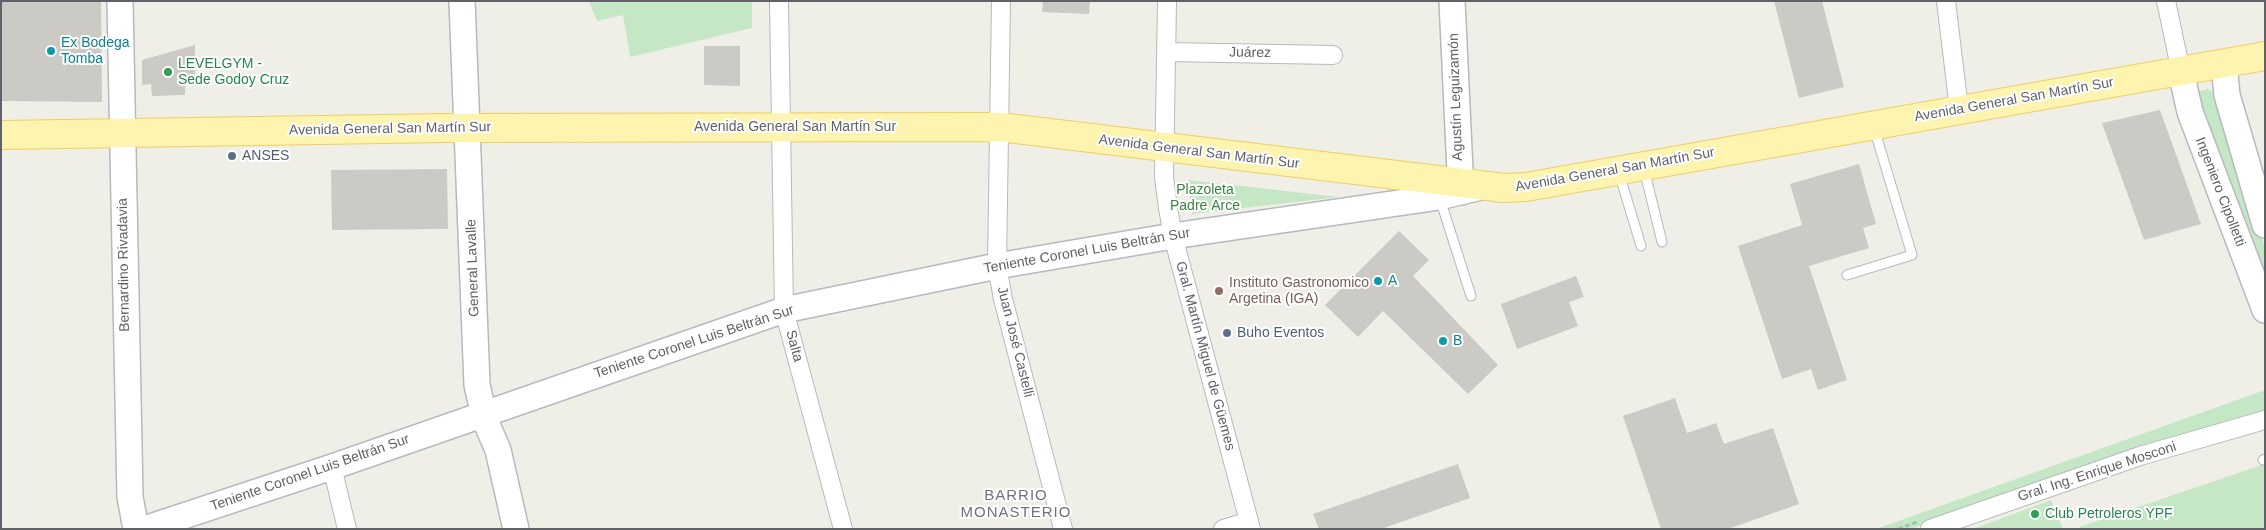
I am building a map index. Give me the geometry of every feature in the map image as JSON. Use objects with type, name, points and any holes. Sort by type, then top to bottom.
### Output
[{"type":"main road","name":"Avenida General San Martín Sur","points":[[1,135],[467,128],[1000,127],[1460,190],[1526,187],[2265,56]]},
{"type":"street","name":"Bernardino Rivadavia","points":[[120,1],[121,134],[130,497],[136,529]]},
{"type":"street","name":"General Lavalle","points":[[462,1],[478,385],[483,413],[498,450],[516,529]]},
{"type":"street","name":"Salta","points":[[778,1],[784,310],[843,529]]},
{"type":"street","name":"Juan José Castelli","points":[[1001,1],[997,266],[1003,299],[1063,529]]},
{"type":"street","name":"Gral. Martín Miguel de Güemes","points":[[1168,1],[1164,148],[1165,186],[1173,236],[1250,525]]},
{"type":"street","name":"Agustín Leguizamón","points":[[1452,1],[1460,190]]},
{"type":"street","points":[[1946,1],[1959,110]]},
{"type":"street","points":[[2166,1],[2181,72]]},
{"type":"street","name":"Juárez","points":[[1167,52],[1333,55]]},
{"type":"street","points":[[2224,64],[2226,95],[2265,225]]},
{"type":"street","name":"Ingeniero Cipolletti","points":[[2181,72],[2190,112],[2265,310]]},
{"type":"street","name":"Teniente Coronel Luis Beltrán Sur","points":[[144,529],[332,467],[784,310],[997,266],[1460,190]]},
{"type":"street","name":"Gral. Ing. Enrique Mosconi","points":[[1930,529],[2140,456],[2265,420]]},
{"type":"street","points":[[332,467],[347,529]]},
{"type":"street","points":[[1223,529],[1250,525]]},
{"type":"lane","points":[[1847,275],[1912,255],[1873,126]]},
{"type":"lane","points":[[1631,168],[1662,242]]},
{"type":"lane","points":[[1631,168],[1641,246]]},
{"type":"lane","points":[[1460,190],[1471,296]]},
{"type":"green space","points":[[589,1],[752,1],[752,28],[630,57],[623,15],[597,21]]},
{"type":"green space","points":[[2208,89],[2214,93],[2265,248],[2265,285],[2196,104],[2197,92]]},
{"type":"green space","name":"Plazoleta Padre Arce","points":[[1188,180],[1339,197],[1192,214]]},
{"type":"green space","points":[[2265,390],[2265,414],[2072,471],[1911,529],[1876,529]]},
{"type":"green space","points":[[2265,464],[2265,529],[2080,529],[2079,527]]},
{"type":"green space","name":"Club Petroleros YPF","points":[[2051,500],[2063,529],[1973,529]]},
{"type":"building","name":"Ex Bodega Tomba","points":[[1,1],[101,1],[102,102],[1,101]]},
{"type":"building","points":[[1043,1],[1090,1],[1089,14],[1042,12]]},
{"type":"building","points":[[1774,1],[1822,1],[1844,87],[1799,98]]},
{"type":"building","name":"LEVELGYM - Sede Godoy Cruz","points":[[195,45],[195,85],[185,85],[185,95],[152,96],[151,84],[142,85],[142,60]]},
{"type":"building","points":[[704,46],[740,46],[740,86],[704,85]]},
{"type":"building","points":[[2160,110],[2201,224],[2144,240],[2102,123]]},
{"type":"building","points":[[1859,164],[1876,224],[1863,228],[1869,248],[1809,266],[1847,380],[1818,390],[1811,369],[1782,379],[1738,246],[1802,225],[1790,184]]},
{"type":"building","points":[[447,169],[448,229],[332,230],[331,170]]},
{"type":"building","points":[[1399,231],[1429,260],[1413,276],[1498,365],[1468,394],[1383,311],[1358,337],[1325,305]]},
{"type":"building","points":[[1576,276],[1584,297],[1569,302],[1578,326],[1517,349],[1501,304]]},
{"type":"building","points":[[1675,398],[1687,433],[1716,423],[1724,444],[1773,428],[1799,504],[1728,529],[1661,529],[1623,416]]},
{"type":"building","points":[[1458,464],[1470,498],[1381,529],[1319,529],[1313,514]]},
{"type":"place","name":"Ex Bodega Tomba","points":[[51,51]]},
{"type":"place","name":"LEVELGYM - Sede Godoy Cruz","points":[[168,72]]},
{"type":"place","name":"ANSES","points":[[232,156]]},
{"type":"place","name":"A","points":[[1378,281]]},
{"type":"place","name":"Instituto Gastronomico Argetina (IGA)","points":[[1219,291]]},
{"type":"place","name":"Buho Eventos","points":[[1227,333]]},
{"type":"place","name":"B","points":[[1443,341]]},
{"type":"place","name":"Club Petroleros YPF","points":[[2035,514]]},
{"type":"district","name":"BARRIO MONASTERIO","points":[[1016,504]]}]
